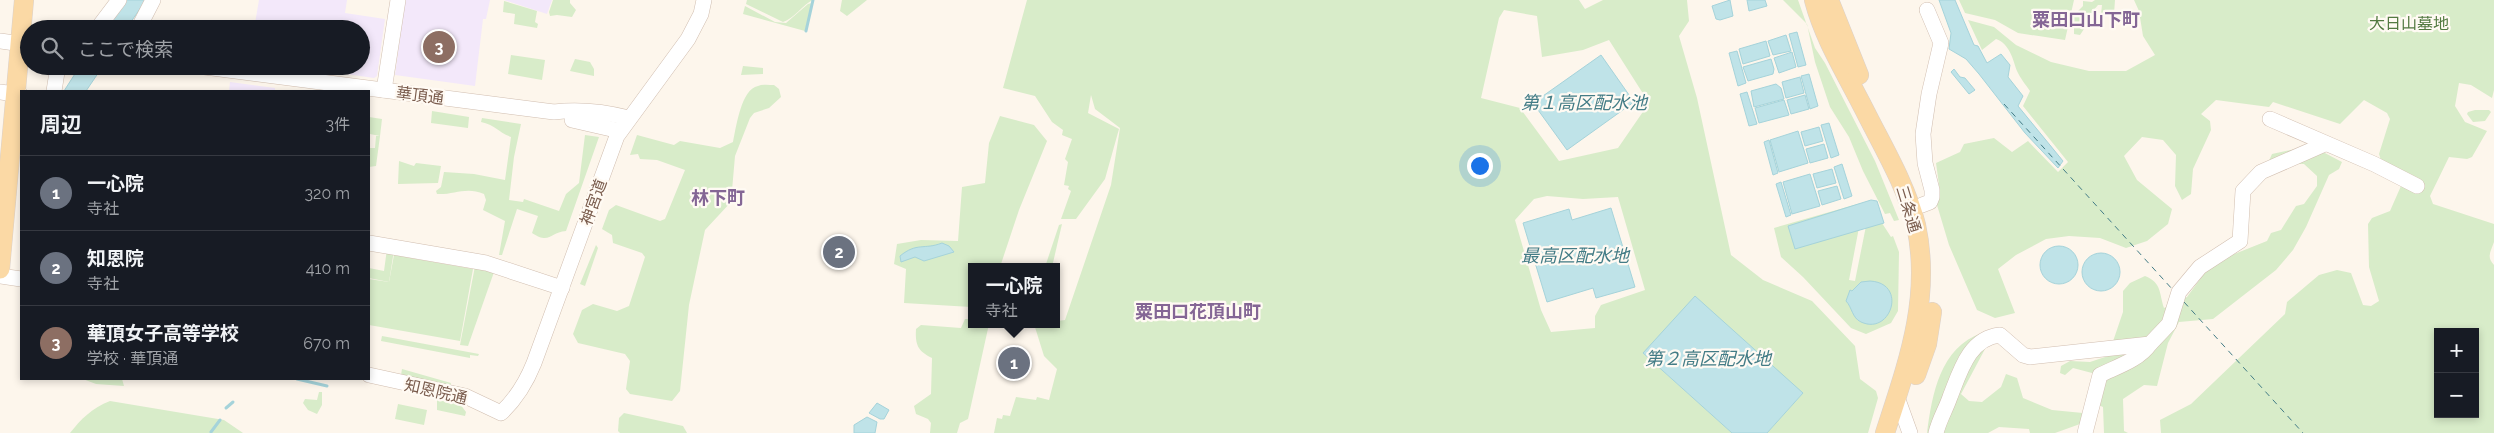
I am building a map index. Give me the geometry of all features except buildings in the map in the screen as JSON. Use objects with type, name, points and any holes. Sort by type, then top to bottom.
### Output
[{"type":"main road","points":[[24,0],[24,20]]},
{"type":"main road","name":"三条通","points":[[1814,0],[1835,52],[1901,184],[1915,224],[1920,250],[1920,297],[1896,433]]},
{"type":"main road","name":"三条通","points":[[1829,0],[1855,65],[1911,178],[1922,205],[1933,264],[1932,312],[1927,344],[1900,405],[1885,433]]},
{"type":"main road","points":[[0,267],[4,171],[12,99],[20,62]]},
{"type":"street","points":[[104,20],[120,0]]},
{"type":"street","points":[[143,20],[153,0]]},
{"type":"street","points":[[384,90],[398,0]]},
{"type":"street","name":"神宮道","points":[[500,413],[525,383],[624,125],[651,91],[691,34],[701,14],[704,0]]},
{"type":"street","points":[[1922,205],[1930,202],[1932,197],[1925,163],[1923,134],[1929,94],[1941,43],[1927,10]]},
{"type":"street","points":[[0,41],[20,44]]},
{"type":"street","points":[[54,90],[57,75]]},
{"type":"street","name":"華頂通","points":[[254,75],[330,87],[384,90],[554,112],[570,110],[598,112],[624,125]]},
{"type":"street","points":[[2270,119],[2374,164],[2417,186]]},
{"type":"street","points":[[2085,433],[2100,375],[2145,350],[2169,324],[2179,292],[2200,267],[2240,241],[2243,191],[2261,172],[2325,144]]},
{"type":"street","points":[[370,242],[478,261],[562,288]]},
{"type":"street","points":[[0,276],[20,280]]},
{"type":"street","points":[[1936,433],[1967,357],[1980,343],[1990,336],[2000,334],[2023,355],[2030,358],[2150,344]]},
{"type":"street","name":"知恩院通","points":[[370,375],[461,394],[500,413]]},
{"type":"street","points":[[1900,405],[1910,433]]},
{"type":"shaded area","points":[[259,0],[347,0],[345,13],[385,19],[377,76],[374,78],[353,75],[370,75],[370,20],[256,20]]},
{"type":"shaded area","points":[[405,0],[490,0],[486,19],[483,19],[475,86],[395,75]]},
{"type":"shaded area","points":[[504,0],[552,0],[547,14]]},
{"type":"shaded area","points":[[230,82],[275,88],[275,90],[229,90]]},
{"type":"green space","points":[[553,0],[570,0],[570,3],[576,10],[572,17],[550,16],[549,12]]},
{"type":"green space","points":[[747,0],[813,0],[791,18],[783,22],[746,4]]},
{"type":"green space","points":[[842,0],[867,0],[847,16],[840,11]]},
{"type":"green space","points":[[1027,0],[1579,0],[1585,9],[1603,0],[1687,0],[1689,21],[1679,36],[1697,98],[1731,255],[1763,280],[1812,301],[1855,346],[1860,379],[1876,391],[1878,398],[1868,433],[1767,433],[1803,393],[1643,353],[1732,433],[994,433],[997,418],[1002,419],[1003,415],[1010,416],[1016,397],[1036,400],[1037,397],[1049,400],[1057,369],[1044,356],[1035,328],[1060,328],[1060,321],[1065,320],[1111,185],[1120,128],[1095,109],[1091,95],[1088,113],[1119,129],[1105,179],[1076,219],[1061,219],[1071,191],[1068,189],[1069,186],[1064,185],[1068,162],[1065,159],[1072,139],[1062,135],[1063,130],[1052,122],[1035,96],[1003,88]],"holes":[[[1504,10],[1537,16],[1542,57],[1583,50],[1609,40],[1649,103],[1618,148],[1559,161],[1520,108],[1481,98],[1499,18]],[[1547,196],[1583,199],[1618,197],[1645,290],[1601,305],[1595,316],[1595,328],[1551,332],[1541,310],[1515,220],[1534,199]]]},
{"type":"green space","points":[[1783,0],[1798,0],[1806,23]]},
{"type":"green space","points":[[1959,0],[2074,0],[2065,40],[2018,33],[1995,20],[1965,13]]},
{"type":"green space","points":[[2095,0],[2115,0],[2114,14],[2101,14],[2102,5],[2098,5],[2092,12],[2088,27],[2086,26],[2080,35],[2074,34],[2074,28],[2071,24],[2074,12],[2077,12],[2083,6],[2083,1],[2092,2]]},
{"type":"green space","name":"大日山墓地","points":[[2134,0],[2494,0],[2494,90],[2492,98],[2471,85],[2459,83],[2455,106],[2465,122],[2487,131],[2472,157],[2467,159],[2449,157],[2430,196],[2433,204],[2494,224],[2494,242],[2490,259],[2494,265],[2494,433],[2161,433],[2160,420],[2191,404],[2285,314],[2287,302],[2319,275],[2337,270],[2351,273],[2363,305],[2371,306],[2379,301],[2369,267],[2368,224],[2372,218],[2390,211],[2401,186],[2382,163],[2379,154],[2390,119],[2387,113],[2364,100],[2340,124],[2273,102],[2269,107],[2216,100],[2201,114],[2210,121],[2211,130],[2193,169],[2191,194],[2182,200],[2175,186],[2176,155],[2163,140],[2142,137],[2124,156],[2137,180],[2172,209],[2168,224],[2147,241],[2126,248],[2100,238],[2069,236],[2046,239],[2016,255],[1998,269],[2015,313],[1995,318],[1977,310],[1949,245],[1937,205],[1940,192],[1936,163],[1960,152],[1964,144],[1994,138],[2012,152],[2028,141],[2058,172],[2068,162],[2023,106],[2030,91],[2018,74],[2008,48],[1996,39],[1982,50],[1968,20],[1994,27],[2016,45],[2051,62],[2089,71],[2126,71],[2155,55],[2143,36],[2139,11]]},
{"type":"green space","points":[[504,1],[537,11],[535,22],[538,24],[537,28],[514,24],[515,14],[503,12]]},
{"type":"green space","points":[[812,3],[805,31],[743,14],[745,6],[775,22],[786,23],[808,4]]},
{"type":"green space","points":[[1808,27],[1815,48],[1825,63],[1875,161],[1899,220],[1894,221],[1890,213],[1885,214],[1863,171],[1849,137],[1830,107],[1815,62]]},
{"type":"green space","points":[[511,55],[545,60],[542,80],[508,74]]},
{"type":"green space","points":[[575,59],[590,62],[594,69],[594,76],[570,71]]},
{"type":"green space","points":[[743,66],[763,68],[763,74],[741,75]]},
{"type":"green space","points":[[774,85],[779,89],[781,97],[769,108],[754,113],[750,118],[735,156],[731,202],[705,230],[689,305],[680,391],[672,401],[630,394],[626,389],[630,361],[625,354],[578,343],[573,334],[582,310],[593,304],[617,311],[629,306],[645,257],[642,253],[613,243],[612,235],[602,229],[609,210],[616,205],[660,221],[665,219],[685,170],[657,160],[640,159],[638,154],[630,155],[637,135],[674,145],[680,141],[720,148],[733,142],[740,110],[747,94],[758,86]]},
{"type":"green space","points":[[2475,110],[2489,110],[2491,112],[2485,121],[2473,122],[2467,114]]},
{"type":"green space","points":[[432,111],[469,117],[468,128],[431,123]]},
{"type":"green space","points":[[1000,116],[1034,125],[1047,141],[1019,210],[1001,263],[968,263],[968,307],[904,303],[906,269],[894,264],[897,244],[921,240],[958,241],[962,187],[985,183],[989,143]]},
{"type":"green space","points":[[370,117],[382,119],[380,136],[370,134]]},
{"type":"green space","points":[[482,118],[521,124],[514,157],[509,200],[523,202],[524,199],[559,211],[566,194],[579,183],[585,135],[599,137],[566,231],[546,238],[538,236],[532,233],[538,216],[517,209],[502,255],[499,255],[505,221],[483,210],[486,200],[484,194],[466,191],[437,194],[436,191],[441,187],[444,172],[474,174],[505,180],[511,137],[481,122]]},
{"type":"green space","points":[[376,136],[380,136],[376,166],[370,167],[370,148],[375,148]]},
{"type":"green space","points":[[2305,147],[2321,151],[2342,162],[2339,169],[2329,175],[2306,227],[2293,250],[2276,270],[2213,319],[2179,322],[2168,343],[2157,386],[2144,385],[2123,399],[2124,431],[2128,433],[2104,433],[2103,407],[2096,404],[2080,424],[2055,433],[2030,433],[2029,429],[1999,427],[1988,433],[1927,433],[1936,388],[1947,361],[1956,349],[1982,333],[1985,349],[1961,394],[1969,401],[1982,402],[2001,387],[2006,374],[2017,378],[2023,398],[2052,410],[2083,413],[2101,391],[2092,373],[2073,368],[2065,375],[2060,373],[2061,366],[2070,361],[2090,362],[2108,356],[2123,312],[2123,291],[2130,283],[2145,276],[2157,285],[2164,308],[2187,297],[2206,271],[2232,255],[2267,241],[2271,233],[2281,230],[2296,206],[2304,204],[2317,186],[2317,176],[2304,164],[2268,163],[2272,154]]},
{"type":"green space","points":[[399,161],[414,166],[416,163],[441,166],[438,183],[398,184]]},
{"type":"green space","points":[[1861,203],[1861,217],[1849,280],[1855,281],[1869,211],[1880,220],[1891,237],[1893,236],[1899,252],[1898,311],[1891,323],[1866,334],[1851,328],[1803,277],[1781,257],[1774,228]]},
{"type":"green space","points":[[1062,224],[1053,263],[1046,263],[1059,225]]},
{"type":"green space","points":[[596,245],[598,248],[585,286],[580,284]]},
{"type":"green space","points":[[387,249],[394,250],[389,282],[370,278],[370,268],[384,271]]},
{"type":"green space","points":[[394,255],[473,269],[460,341],[370,325],[370,279],[389,282]]},
{"type":"green space","points":[[475,266],[494,272],[468,346],[460,345]]},
{"type":"green space","points":[[965,319],[968,319],[968,328],[988,328],[968,419],[960,423],[957,433],[930,433],[931,423],[928,419],[916,414],[914,406],[931,394],[932,358],[923,353],[918,347],[916,329],[921,325],[961,328]]},
{"type":"green space","points":[[382,336],[479,354],[478,356],[470,355],[470,358],[381,341]]},
{"type":"green space","points":[[402,369],[451,383],[450,386],[401,375]]},
{"type":"green space","points":[[86,380],[122,380],[124,386],[96,384]]},
{"type":"green space","points":[[319,392],[322,392],[322,405],[317,414],[308,410],[303,403],[305,399],[317,400]]},
{"type":"green space","points":[[437,400],[460,404],[466,412],[465,416],[437,410]]},
{"type":"green space","points":[[110,401],[224,420],[243,433],[70,433],[87,414]]},
{"type":"green space","points":[[398,404],[427,410],[424,425],[395,419]]},
{"type":"green space","points":[[624,413],[683,426],[687,433],[620,433],[618,431],[619,418]]},
{"type":"water","points":[[125,0],[146,0],[132,20],[110,20]]},
{"type":"water","points":[[1730,0],[1733,16],[1720,20],[1716,19],[1712,6]]},
{"type":"water","points":[[1747,0],[1765,0],[1767,6],[1749,11]]},
{"type":"water","points":[[1939,0],[1955,0],[1974,45],[1978,46],[1987,63],[2001,54],[2010,65],[2008,77],[2023,96],[2018,106],[2063,161],[2058,168],[2025,133],[1966,59],[1949,49],[1951,33]]},
{"type":"water","points":[[1797,32],[1806,65],[1798,67],[1789,34]]},
{"type":"water","points":[[1786,35],[1791,51],[1773,55],[1768,41]]},
{"type":"water","points":[[1766,41],[1770,56],[1743,64],[1739,49]]},
{"type":"water","points":[[1737,51],[1746,83],[1738,86],[1729,53]]},
{"type":"water","points":[[1792,52],[1796,67],[1779,73],[1774,58]]},
{"type":"water","name":"第１高区配水池","points":[[1601,55],[1634,102],[1567,150],[1533,103]]},
{"type":"water","points":[[1771,59],[1774,69],[1773,74],[1748,81],[1743,67]]},
{"type":"water","points":[[1954,69],[1975,90],[1969,94],[1951,72]]},
{"type":"water","points":[[1809,74],[1818,106],[1810,109],[1801,76]]},
{"type":"water","points":[[74,75],[97,75],[87,90],[65,90]]},
{"type":"water","points":[[1800,77],[1804,93],[1786,98],[1782,82]]},
{"type":"water","points":[[1776,84],[1781,88],[1784,99],[1754,107],[1751,91]]},
{"type":"water","points":[[1747,92],[1757,124],[1749,126],[1740,94]]},
{"type":"water","points":[[1805,95],[1809,109],[1791,114],[1787,100]]},
{"type":"water","points":[[1784,100],[1789,115],[1759,123],[1755,108]]},
{"type":"water","points":[[1829,123],[1839,155],[1831,158],[1821,125]]},
{"type":"water","points":[[1819,127],[1823,141],[1805,146],[1801,132]]},
{"type":"water","points":[[1798,131],[1808,163],[1779,172],[1770,140]]},
{"type":"water","points":[[1769,140],[1778,173],[1773,175],[1764,142]]},
{"type":"water","points":[[1824,144],[1828,158],[1810,163],[1806,149]]},
{"type":"water","points":[[1842,164],[1852,196],[1844,199],[1834,167]]},
{"type":"water","points":[[1832,169],[1836,183],[1817,188],[1813,174]]},
{"type":"water","points":[[1810,174],[1820,206],[1792,214],[1783,182]]},
{"type":"water","points":[[1781,182],[1791,215],[1786,217],[1776,184]]},
{"type":"water","points":[[1837,186],[1841,199],[1822,205],[1818,191]]},
{"type":"water","points":[[1871,200],[1877,201],[1884,223],[1795,249],[1788,226]]},
{"type":"water","name":"最高区配水地","points":[[1611,208],[1635,287],[1596,298],[1593,288],[1547,302],[1523,223],[1569,209],[1572,220]]},
{"type":"water","points":[[942,243],[949,246],[954,252],[924,261],[915,257],[901,262],[900,256],[911,249]]},
{"type":"water","points":[[2059,246],[2072,252],[2078,265],[2072,278],[2059,284],[2046,278],[2040,265],[2046,252]]},
{"type":"water","points":[[2101,253],[2114,259],[2120,272],[2114,285],[2101,291],[2088,285],[2082,272],[2088,259]]},
{"type":"water","points":[[1870,281],[1882,284],[1889,290],[1892,299],[1891,308],[1887,316],[1880,322],[1872,324],[1858,320],[1846,301],[1850,290],[1852,291],[1861,282]]},
{"type":"water","name":"第２高区配水地","points":[[1695,296],[1803,393],[1767,433],[1732,433],[1643,353]]},
{"type":"water","points":[[877,403],[889,410],[884,419],[869,413]]},
{"type":"water","points":[[867,417],[877,422],[875,433],[854,433],[854,425]]},
{"type":"waterway","points":[[806,31],[813,0]]},
{"type":"waterway","points":[[301,380],[327,386]]},
{"type":"waterway","points":[[226,408],[233,402]]},
{"type":"waterway","points":[[211,432],[220,420]]},
{"type":"ferry route","points":[[2004,104],[2173,290]]},
{"type":"ferry route","points":[[2184,302],[2303,433]]},
{"type":"place","name":"華頂女子高等学校","points":[[439,47]]},
{"type":"place","name":"知恩院","points":[[839,252]]},
{"type":"place","name":"一心院","points":[[1014,363]]},
{"type":"district","name":"粟田口山下町","points":[[2086,20]]},
{"type":"district","name":"林下町","points":[[718,198]]},
{"type":"district","name":"粟田口花頂山町","points":[[1198,312]]}]
